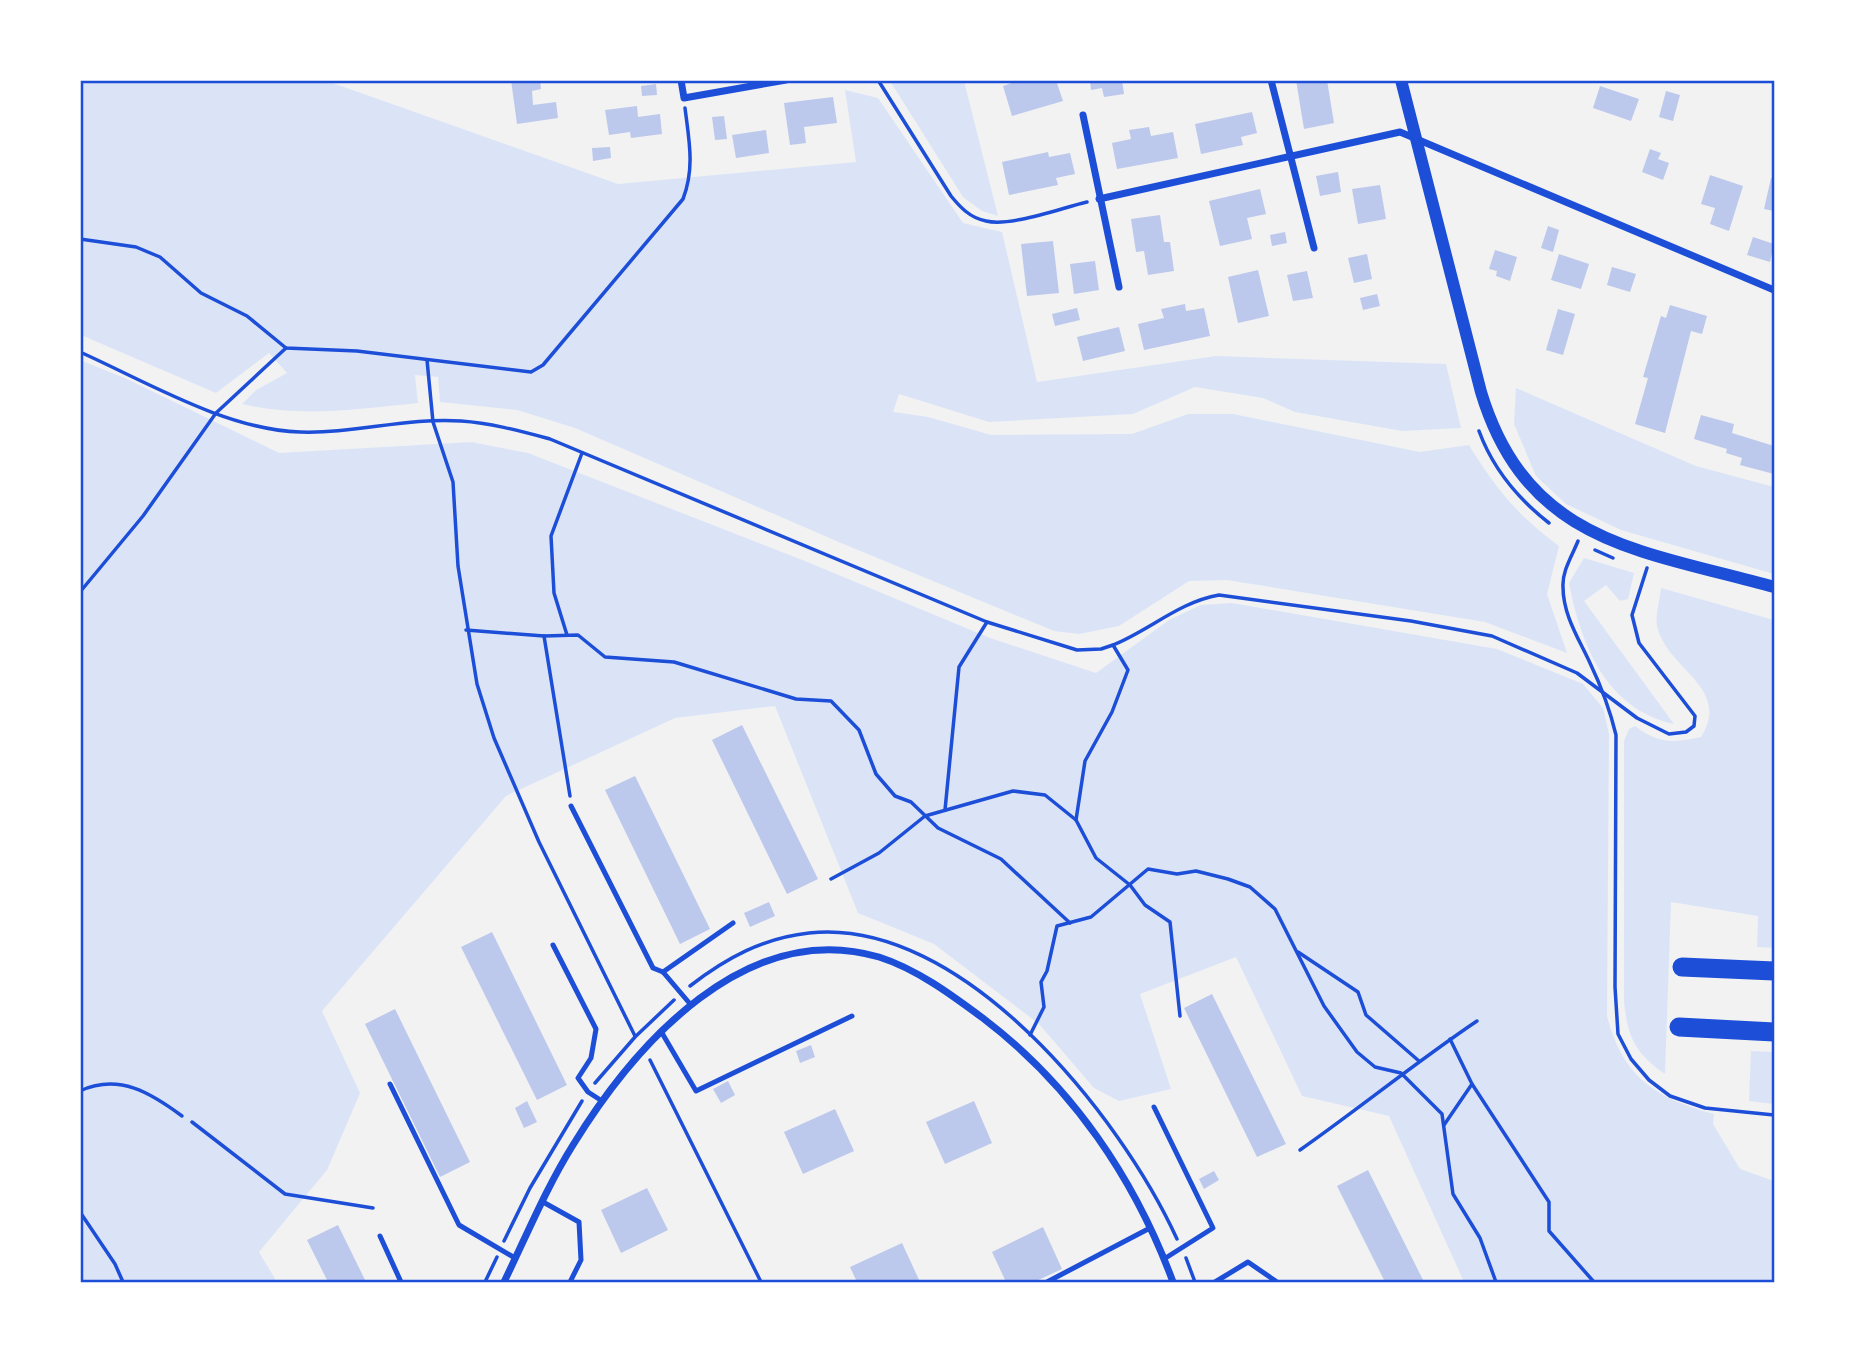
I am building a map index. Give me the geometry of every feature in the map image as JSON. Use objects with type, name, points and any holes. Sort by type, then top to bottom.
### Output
[{"type":"highway","points":[[1682,967],[1774,971]]},
{"type":"highway","points":[[1679,1027],[1774,1032]]},
{"type":"street","points":[[681,80],[684,99],[786,80]]},
{"type":"street","points":[[1271,80],[1288,157],[1314,248]]},
{"type":"street","points":[[1402,80],[1481,392],[1503,450],[1520,476],[1551,507],[1608,540],[1774,587]]},
{"type":"street","points":[[1083,115],[1119,287]]},
{"type":"street","points":[[1099,199],[1400,132],[1774,290]]},
{"type":"street","points":[[504,1283],[571,1147],[602,1101],[662,1033],[691,1005],[737,973],[787,954],[811,951],[855,952],[882,958],[925,978],[1002,1034],[1071,1102],[1103,1143],[1150,1228],[1173,1283]]},
{"type":"lane","points":[[571,806],[653,968],[663,972],[691,1005]]},
{"type":"lane","points":[[663,972],[733,923]]},
{"type":"lane","points":[[554,945],[596,1029],[591,1058],[578,1078],[587,1092],[602,1101]]},
{"type":"lane","points":[[662,1033],[696,1091],[852,1016]]},
{"type":"lane","points":[[390,1084],[459,1225],[515,1258]]},
{"type":"lane","points":[[1154,1107],[1213,1227],[1182,1250],[1164,1259]]},
{"type":"lane","points":[[543,1202],[579,1222],[581,1260],[570,1283]]},
{"type":"lane","points":[[1047,1283],[1150,1228]]},
{"type":"lane","points":[[380,1236],[401,1283]]},
{"type":"lane","points":[[1215,1283],[1248,1262],[1277,1283]]},
{"type":"path","points":[[878,80],[951,196],[962,210],[974,217],[1000,222],[1099,199]]},
{"type":"path","points":[[80,239],[136,247],[160,257],[201,293],[247,316],[286,348],[357,351],[516,373],[537,371],[683,199],[691,180],[692,163],[684,99]]},
{"type":"path","points":[[80,592],[143,516],[216,413],[286,348]]},
{"type":"path","points":[[80,352],[216,413],[261,428],[301,432],[459,420],[500,426],[550,439],[987,622],[1077,650],[1101,649],[1113,645],[1180,607],[1198,599],[1219,595],[1411,621],[1492,636],[1577,673],[1637,718],[1669,734],[1686,732],[1694,726],[1695,716],[1639,643],[1632,615],[1653,554]]},
{"type":"path","points":[[427,360],[433,422],[453,482],[458,566],[466,630],[477,684],[494,738],[539,842],[635,1037]]},
{"type":"path","points":[[567,635],[554,593],[551,536],[582,453]]},
{"type":"path","points":[[1578,541],[1566,569],[1563,585],[1565,603],[1616,735],[1615,987],[1618,1034],[1630,1059],[1648,1080],[1670,1096],[1705,1108],[1774,1115]]},
{"type":"path","points":[[945,810],[959,667],[987,622]]},
{"type":"path","points":[[466,630],[544,636],[578,635],[604,657],[674,662],[796,699],[831,701],[859,730],[876,774],[895,796],[911,802],[938,828],[1001,859],[1070,923]]},
{"type":"path","points":[[544,636],[571,806]]},
{"type":"path","points":[[1076,820],[1085,761],[1112,712],[1128,670],[1113,645]]},
{"type":"path","points":[[831,879],[880,853],[925,816],[1013,791],[1045,795],[1076,820],[1096,859],[1130,885],[1145,905],[1170,922],[1180,1016]]},
{"type":"path","points":[[1030,1035],[1044,1007],[1041,982],[1048,971],[1057,926],[1091,917],[1148,869],[1177,874],[1196,872],[1228,878],[1250,887],[1275,909],[1324,1006],[1357,1052],[1375,1067],[1401,1073],[1442,1114],[1453,1194],[1480,1238],[1496,1283]]},
{"type":"path","points":[[485,1283],[530,1188],[587,1092],[631,1041],[681,993],[726,961],[767,941],[812,933],[856,935],[917,952],[961,979],[1030,1035],[1073,1077],[1118,1133],[1160,1201],[1195,1283]]},
{"type":"path","points":[[1296,950],[1358,992],[1366,1015],[1419,1061]]},
{"type":"path","points":[[1300,1150],[1369,1101],[1401,1073],[1477,1021]]},
{"type":"path","points":[[1450,1039],[1472,1084],[1549,1202],[1549,1231],[1594,1283]]},
{"type":"path","points":[[631,1041],[656,1067],[761,1283]]},
{"type":"path","points":[[80,1091],[97,1084],[134,1087],[153,1094],[182,1116]]},
{"type":"path","points":[[1443,1126],[1472,1084]]},
{"type":"path","points":[[192,1122],[285,1194],[373,1208]]},
{"type":"path","points":[[81,1214],[115,1264],[123,1283]]},
{"type":"shaded area","points":[[81,81],[327,81],[618,184],[856,162],[845,90],[878,98],[963,223],[1002,232],[1037,382],[1216,356],[1446,364],[1461,428],[1402,431],[1295,412],[1263,398],[1195,387],[1133,414],[989,422],[899,394],[893,412],[928,417],[991,435],[1132,434],[1188,414],[1233,414],[1420,452],[1469,445],[1508,500],[1559,546],[1547,594],[1567,653],[1485,622],[1227,580],[1189,581],[1119,626],[1079,634],[1054,631],[575,428],[517,410],[440,402],[438,377],[415,375],[418,403],[352,410],[308,411],[286,411],[242,404],[256,390],[287,373],[269,353],[216,393],[81,335]]},
{"type":"shaded area","points":[[890,81],[964,81],[998,216],[982,211],[963,197]]},
{"type":"shaded area","points":[[80,360],[127,379],[279,453],[471,442],[528,453],[805,561],[990,638],[1096,673],[1169,620],[1201,605],[1232,603],[1497,649],[1583,684],[1603,708],[1609,734],[1607,1016],[1622,1055],[1645,1082],[1675,1101],[1714,1114],[1713,1124],[1740,1169],[1774,1181],[1774,1282],[1464,1282],[1389,1116],[1302,1096],[1236,957],[1140,994],[1171,1089],[1119,1101],[1094,1088],[1039,1024],[934,944],[858,913],[775,706],[675,718],[506,796],[322,1011],[360,1093],[327,1170],[259,1252],[277,1282],[81,1282]]},
{"type":"shaded area","points":[[1516,388],[1696,466],[1774,487],[1774,574],[1621,530],[1566,504],[1536,476],[1514,424]]},
{"type":"shaded area","points":[[1584,558],[1634,573],[1628,599],[1620,601],[1606,585],[1584,601],[1674,724],[1650,716],[1631,704],[1614,689],[1600,671],[1581,629],[1569,583]]},
{"type":"shaded area","points":[[1661,588],[1774,620],[1774,948],[1757,947],[1758,916],[1671,902],[1665,1074],[1646,1059],[1635,1044],[1624,1002],[1624,741],[1629,729],[1635,726],[1659,739],[1683,740],[1701,737],[1708,720],[1709,705],[1694,679],[1663,641],[1657,626]]},
{"type":"shaded area","points":[[1751,1051],[1774,1052],[1774,1104],[1749,1101]]},
{"type":"building","points":[[511,80],[540,80],[541,89],[532,91],[533,105],[556,102],[558,118],[517,124]]},
{"type":"building","points":[[1020,80],[1056,80],[1063,101],[1012,116],[1003,86]]},
{"type":"building","points":[[1090,80],[1122,80],[1124,94],[1104,97],[1102,88],[1091,90]]},
{"type":"building","points":[[1296,80],[1327,80],[1334,123],[1304,129]]},
{"type":"building","points":[[656,84],[657,95],[642,96],[641,86]]},
{"type":"building","points":[[1600,86],[1639,99],[1631,121],[1593,108]]},
{"type":"building","points":[[1666,91],[1680,95],[1673,121],[1659,117]]},
{"type":"building","points":[[833,97],[837,123],[804,127],[806,143],[790,145],[784,103]]},
{"type":"building","points":[[637,106],[638,117],[660,114],[662,134],[631,138],[630,132],[609,135],[605,110]]},
{"type":"building","points":[[1252,112],[1257,133],[1241,137],[1243,145],[1201,154],[1195,124]]},
{"type":"building","points":[[724,116],[727,139],[715,140],[712,117]]},
{"type":"building","points":[[1149,127],[1151,136],[1173,132],[1178,158],[1117,169],[1112,143],[1131,139],[1129,130]]},
{"type":"building","points":[[766,130],[769,153],[736,158],[732,135]]},
{"type":"building","points":[[610,147],[611,158],[593,161],[592,148]]},
{"type":"building","points":[[1650,149],[1661,153],[1658,159],[1669,163],[1663,180],[1642,172]]},
{"type":"building","points":[[1048,152],[1049,157],[1070,153],[1075,174],[1056,178],[1058,185],[1009,195],[1002,162]]},
{"type":"building","points":[[1338,172],[1341,192],[1320,196],[1316,176]]},
{"type":"building","points":[[1710,175],[1743,186],[1729,231],[1710,224],[1715,208],[1701,204]]},
{"type":"building","points":[[1771,178],[1774,179],[1774,211],[1764,209]]},
{"type":"building","points":[[1380,185],[1386,219],[1358,224],[1352,189]]},
{"type":"building","points":[[1260,189],[1266,214],[1247,218],[1252,239],[1220,246],[1209,201]]},
{"type":"building","points":[[1160,215],[1164,242],[1170,242],[1174,271],[1148,275],[1144,251],[1136,252],[1131,219]]},
{"type":"building","points":[[1548,226],[1559,230],[1553,252],[1541,248]]},
{"type":"building","points":[[1285,232],[1287,243],[1272,246],[1270,235]]},
{"type":"building","points":[[1753,237],[1774,244],[1770,262],[1747,255]]},
{"type":"building","points":[[1053,241],[1059,293],[1027,296],[1021,244]]},
{"type":"building","points":[[1495,250],[1517,257],[1510,281],[1496,276],[1497,271],[1489,269]]},
{"type":"building","points":[[1367,254],[1372,279],[1354,283],[1348,258]]},
{"type":"building","points":[[1559,254],[1589,264],[1581,289],[1551,280]]},
{"type":"building","points":[[1095,261],[1099,290],[1074,294],[1070,264]]},
{"type":"building","points":[[1612,267],[1636,274],[1630,292],[1607,285]]},
{"type":"building","points":[[1258,270],[1269,316],[1238,323],[1228,277]]},
{"type":"building","points":[[1307,271],[1313,298],[1293,301],[1287,275]]},
{"type":"building","points":[[1377,294],[1380,306],[1363,310],[1360,298]]},
{"type":"building","points":[[1185,304],[1186,311],[1204,308],[1210,336],[1144,350],[1138,324],[1164,318],[1161,309]]},
{"type":"building","points":[[1670,305],[1707,316],[1702,334],[1691,331],[1665,433],[1635,424],[1648,378],[1643,377],[1661,316],[1666,318]]},
{"type":"building","points":[[1077,308],[1080,320],[1055,326],[1052,314]]},
{"type":"building","points":[[1558,309],[1575,314],[1563,355],[1546,350]]},
{"type":"building","points":[[1119,327],[1125,351],[1083,361],[1077,337]]},
{"type":"building","points":[[1701,415],[1734,424],[1732,433],[1774,446],[1774,474],[1740,465],[1742,458],[1726,453],[1727,449],[1694,439]]},
{"type":"building","points":[[742,725],[818,879],[787,894],[712,740]]},
{"type":"building","points":[[635,776],[710,929],[680,944],[605,790]]},
{"type":"building","points":[[769,902],[775,916],[750,927],[744,913]]},
{"type":"building","points":[[492,932],[567,1085],[537,1100],[461,947]]},
{"type":"building","points":[[1212,994],[1286,1144],[1257,1157],[1184,1008]]},
{"type":"building","points":[[395,1009],[470,1162],[440,1177],[365,1024]]},
{"type":"building","points":[[811,1045],[815,1057],[800,1063],[796,1051]]},
{"type":"building","points":[[728,1081],[735,1095],[721,1103],[713,1089]]},
{"type":"building","points":[[527,1101],[537,1122],[524,1128],[515,1108]]},
{"type":"building","points":[[974,1101],[992,1143],[945,1164],[926,1122]]},
{"type":"building","points":[[835,1109],[854,1151],[803,1174],[784,1132]]},
{"type":"building","points":[[1368,1170],[1424,1282],[1385,1282],[1337,1186]]},
{"type":"building","points":[[1214,1171],[1219,1180],[1204,1189],[1199,1179]]},
{"type":"building","points":[[647,1188],[668,1230],[621,1253],[601,1210]]},
{"type":"building","points":[[338,1225],[366,1282],[328,1282],[307,1240]]},
{"type":"building","points":[[1043,1227],[1062,1269],[1034,1282],[1006,1282],[992,1252]]},
{"type":"building","points":[[902,1243],[920,1282],[857,1282],[850,1267]]}]
